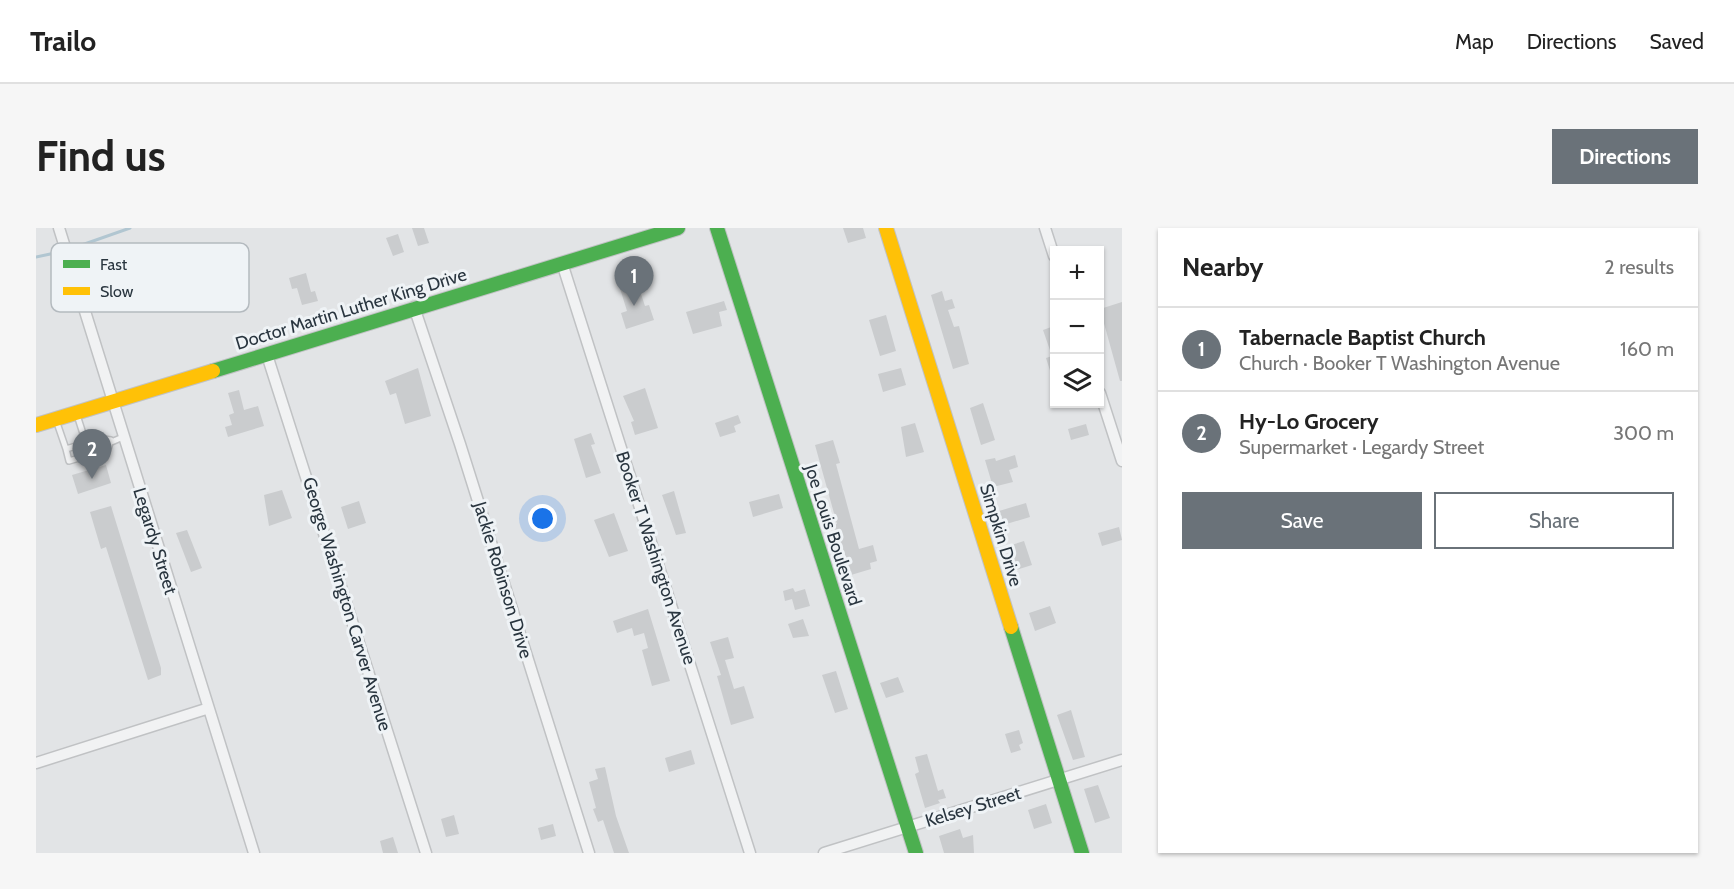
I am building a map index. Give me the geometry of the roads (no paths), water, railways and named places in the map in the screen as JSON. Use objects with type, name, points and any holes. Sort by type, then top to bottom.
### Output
[{"type":"street","name":"Legardy Street","points":[[58,228],[63,243]]},
{"type":"street","name":"Doctor Martin Luther King Drive","points":[[36,425],[267,355],[414,307],[678,228]]},
{"type":"street","name":"Joe Louis Boulevard","points":[[717,228],[916,853]]},
{"type":"street","name":"Simpkin Drive","points":[[885,228],[1082,853]]},
{"type":"street","points":[[1046,228],[1051,246]]},
{"type":"street","name":"Booker T Washington Avenue","points":[[562,263],[750,853]]},
{"type":"street","name":"Jackie Robinson Drive","points":[[414,307],[590,853]]},
{"type":"street","name":"Legardy Street","points":[[84,312],[206,709],[254,853]]},
{"type":"street","name":"George Washington Carver Avenue","points":[[267,355],[426,853]]},
{"type":"street","points":[[1104,405],[1122,461]]},
{"type":"street","points":[[36,763],[206,709]]},
{"type":"street","name":"Kelsey Street","points":[[824,853],[1122,760]]},
{"type":"lane","points":[[76,412],[89,443]]},
{"type":"lane","points":[[56,419],[69,461],[89,455],[105,458],[111,440]]},
{"type":"lane","points":[[66,449],[89,443],[95,437]]},
{"type":"lane","points":[[102,446],[111,440],[123,437]]},
{"type":"lane","points":[[104,439],[111,440]]},
{"type":"waterway","points":[[87,243],[130,228]]},
{"type":"waterway","points":[[36,257],[51,254]]},
{"type":"place","name":"Tabernacle Baptist Church","points":[[634,306]]},
{"type":"place","name":"Hy-Lo Grocery","points":[[92,479]]}]
